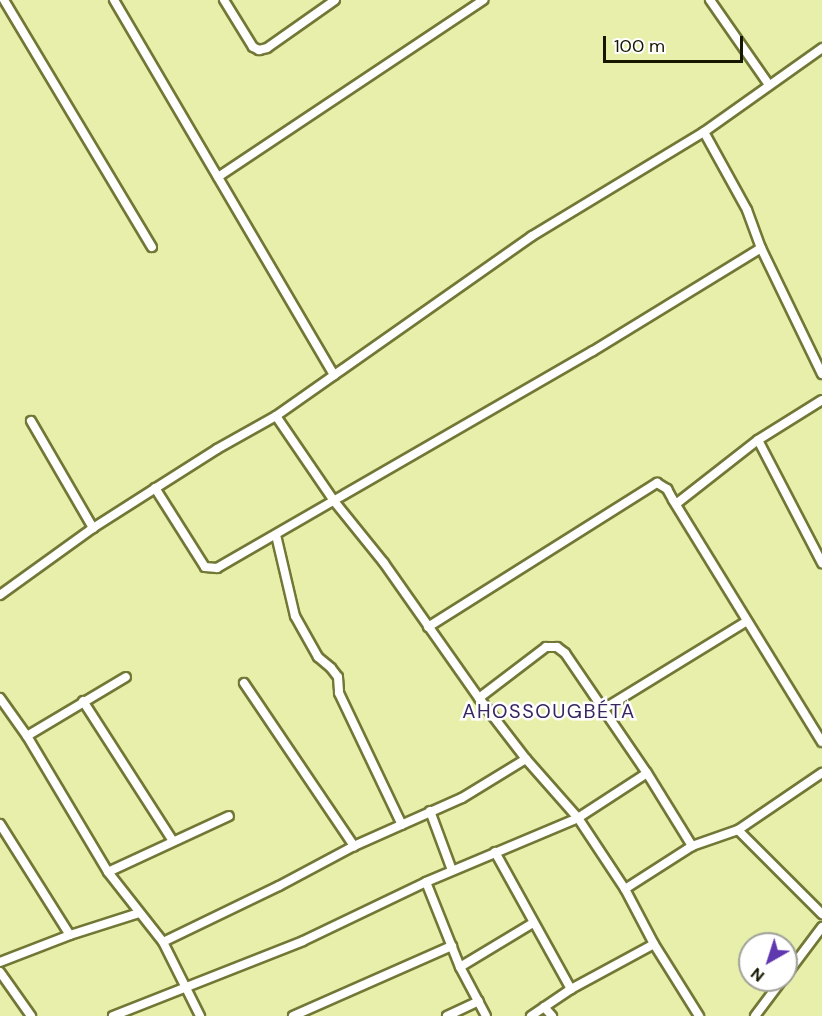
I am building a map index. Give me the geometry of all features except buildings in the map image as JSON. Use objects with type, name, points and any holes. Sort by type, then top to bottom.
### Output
[{"type":"street","points":[[4,0],[152,247]]},
{"type":"street","points":[[114,0],[334,375]]},
{"type":"street","points":[[224,0],[253,47],[259,50],[267,48],[321,4],[335,0]]},
{"type":"street","points":[[218,177],[483,0]]},
{"type":"street","points":[[710,0],[769,85]]},
{"type":"street","points":[[0,595],[93,528],[276,416],[532,236],[704,132],[822,48]]},
{"type":"street","points":[[704,132],[747,210],[761,248],[822,374]]},
{"type":"street","points":[[155,488],[205,567],[217,568],[593,351],[761,248]]},
{"type":"street","points":[[676,504],[758,440],[822,400]]},
{"type":"street","points":[[276,416],[334,501],[384,563],[479,698],[526,759],[578,818],[625,889],[654,944],[697,1015]]},
{"type":"street","points":[[31,421],[93,528]]},
{"type":"street","points":[[758,440],[822,563]]},
{"type":"street","points":[[428,627],[657,483],[667,489],[822,742]]},
{"type":"street","points":[[276,535],[295,616],[318,657],[338,677],[339,693],[402,825]]},
{"type":"street","points":[[602,710],[747,621]]},
{"type":"street","points":[[479,698],[546,647],[557,647],[565,653],[647,773],[692,846]]},
{"type":"street","points":[[27,736],[126,677]]},
{"type":"street","points":[[244,683],[354,846]]},
{"type":"street","points":[[0,698],[27,736],[108,872],[163,942],[200,1016]]},
{"type":"street","points":[[83,701],[173,841]]},
{"type":"street","points":[[163,942],[279,886],[354,846],[462,798],[526,759]]},
{"type":"street","points":[[113,1016],[303,941],[452,870],[578,818],[647,773]]},
{"type":"street","points":[[625,889],[692,846],[738,830],[822,773]]},
{"type":"street","points":[[430,811],[452,870]]},
{"type":"street","points":[[108,872],[230,816]]},
{"type":"street","points":[[0,824],[70,935]]},
{"type":"street","points":[[738,830],[822,914]]},
{"type":"street","points":[[495,852],[571,989]]},
{"type":"street","points":[[426,882],[460,967],[486,1016]]},
{"type":"street","points":[[0,962],[70,935],[139,913]]},
{"type":"street","points":[[460,967],[533,923]]},
{"type":"street","points":[[798,959],[822,927]]},
{"type":"street","points":[[531,1016],[571,989],[654,944]]},
{"type":"street","points":[[293,1016],[452,946]]},
{"type":"street","points":[[0,972],[31,1016]]},
{"type":"street","points":[[755,1016],[773,992]]},
{"type":"street","points":[[447,1016],[478,1001]]},
{"type":"street","points":[[544,1007],[552,1016]]},
{"type":"district","name":"AHOSSOUGBÉTA","points":[[549,711]]}]
